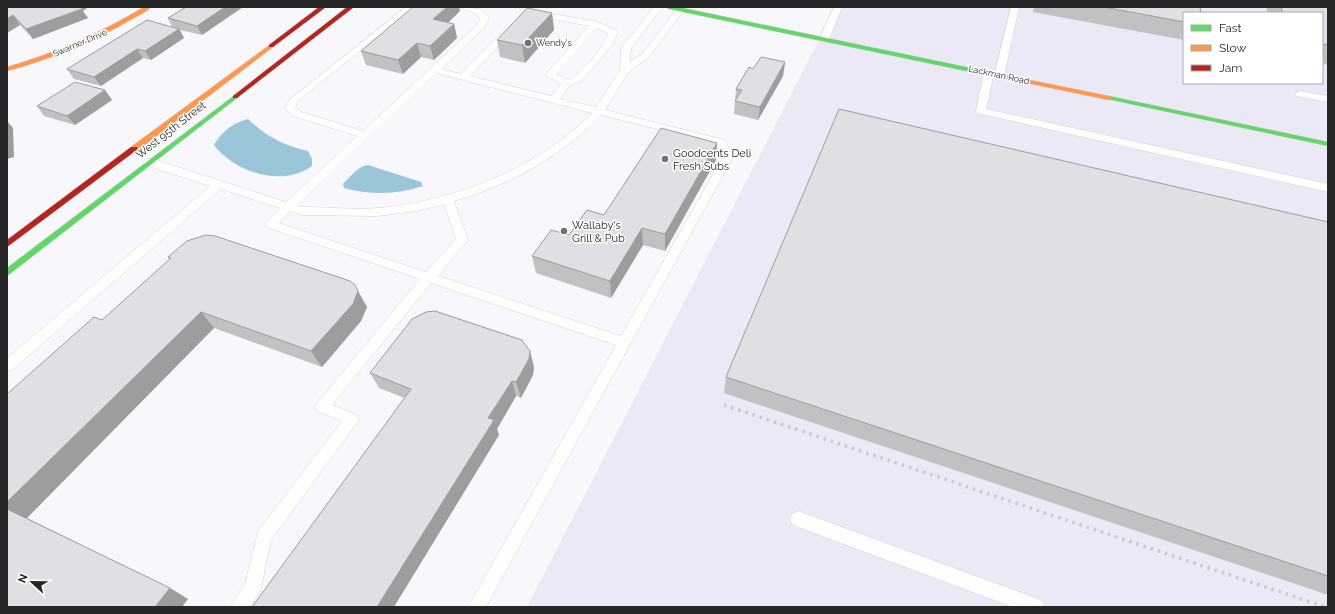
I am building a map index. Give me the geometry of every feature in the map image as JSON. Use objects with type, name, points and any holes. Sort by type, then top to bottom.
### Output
[{"type":"main road","name":"Swarner Drive","points":[[7,69],[50,56],[105,34],[148,7]]},
{"type":"main road","name":"West 95th Street","points":[[7,244],[323,7]]},
{"type":"main road","name":"West 95th Street","points":[[7,273],[351,7]]},
{"type":"main road","name":"Lackman Road","points":[[669,7],[1328,144]]},
{"type":"lane","points":[[365,135],[297,114],[290,109],[294,100],[411,7]]},
{"type":"lane","points":[[461,7],[478,11],[485,17],[482,25],[270,224],[377,262],[429,277],[624,342]]},
{"type":"lane","points":[[625,70],[626,48],[659,7]]},
{"type":"lane","points":[[824,39],[838,7]]},
{"type":"lane","points":[[1015,7],[981,111],[1328,188]]},
{"type":"lane","points":[[149,162],[302,211],[377,212],[417,207],[448,199],[517,172],[552,152],[583,128],[598,112],[625,70],[646,55],[681,10]]},
{"type":"lane","points":[[463,78],[521,19],[539,12],[604,26],[613,32],[610,42],[580,79],[566,83],[553,101]]},
{"type":"lane","points":[[566,83],[550,75],[595,24]]},
{"type":"lane","points":[[434,70],[721,142],[728,157],[477,607]]},
{"type":"lane","points":[[1300,94],[1328,99]]},
{"type":"lane","points":[[7,366],[218,185]]},
{"type":"lane","points":[[239,607],[253,588],[264,537],[352,419],[322,407],[429,277],[462,240],[448,199]]},
{"type":"lane","points":[[798,519],[1036,607]]},
{"type":"shaded area","points":[[836,7],[1328,7],[1328,607],[527,607]]},
{"type":"water","points":[[248,119],[275,139],[308,151],[312,159],[312,166],[300,173],[287,176],[273,176],[259,174],[246,169],[223,155],[214,145],[228,128]]},
{"type":"water","points":[[368,165],[421,182],[423,186],[403,191],[384,193],[364,192],[344,188],[343,184],[354,172],[361,167]]},
{"type":"building","points":[[7,7],[80,7],[82,9],[26,29],[13,15],[7,19]]},
{"type":"building","points":[[186,7],[225,7],[197,26],[168,18]]},
{"type":"building","points":[[413,7],[447,7],[433,19],[454,24],[430,46],[417,43],[398,60],[361,51]]},
{"type":"building","points":[[1104,7],[1200,7],[1201,12],[1183,12],[1183,22]]},
{"type":"building","points":[[1281,7],[1328,7],[1328,45],[1323,44],[1323,12],[1283,12]]},
{"type":"building","points":[[527,8],[552,13],[522,45],[497,40]]},
{"type":"building","points":[[147,20],[179,29],[145,51],[137,49],[94,77],[67,69]]},
{"type":"building","points":[[761,57],[785,62],[760,107],[735,101],[742,90],[736,89],[749,67],[753,69]]},
{"type":"building","points":[[75,82],[105,90],[67,116],[37,106]]},
{"type":"building","points":[[839,109],[1328,222],[1328,576],[726,377]]},
{"type":"building","points":[[661,128],[717,143],[665,234],[642,228],[610,281],[532,256],[551,230],[569,235],[587,210],[604,215]]},
{"type":"building","points":[[206,235],[215,236],[350,281],[355,285],[358,291],[353,304],[311,351],[201,312],[7,502],[7,394],[94,317],[102,320],[171,258],[168,257],[187,241]]},
{"type":"building","points":[[435,311],[522,340],[530,351],[529,359],[516,382],[512,381],[488,418],[494,420],[377,607],[252,607],[411,389],[370,373],[412,319],[426,312]]},
{"type":"building","points":[[7,509],[170,588],[155,607],[7,607]]},
{"type":"railway","points":[[724,405],[1325,607]]},
{"type":"traffic: fast","points":[[669,7],[990,74]]},
{"type":"traffic: fast","points":[[7,273],[235,97]]},
{"type":"traffic: fast","points":[[1109,98],[1328,144]]},
{"type":"traffic: slow","points":[[7,69],[62,51],[114,27],[148,7]]},
{"type":"traffic: slow","points":[[134,149],[271,46]]},
{"type":"traffic: slow","points":[[990,74],[1109,98]]},
{"type":"traffic: jam","points":[[271,46],[323,7]]},
{"type":"traffic: jam","points":[[235,97],[351,7]]},
{"type":"traffic: jam","points":[[7,244],[134,149]]},
{"type":"place","name":"Wendy's","points":[[528,43]]},
{"type":"place","name":"Goodcents Deli Fresh Subs","points":[[665,159]]},
{"type":"place","name":"Wallaby's Grill & Pub","points":[[564,231]]}]
